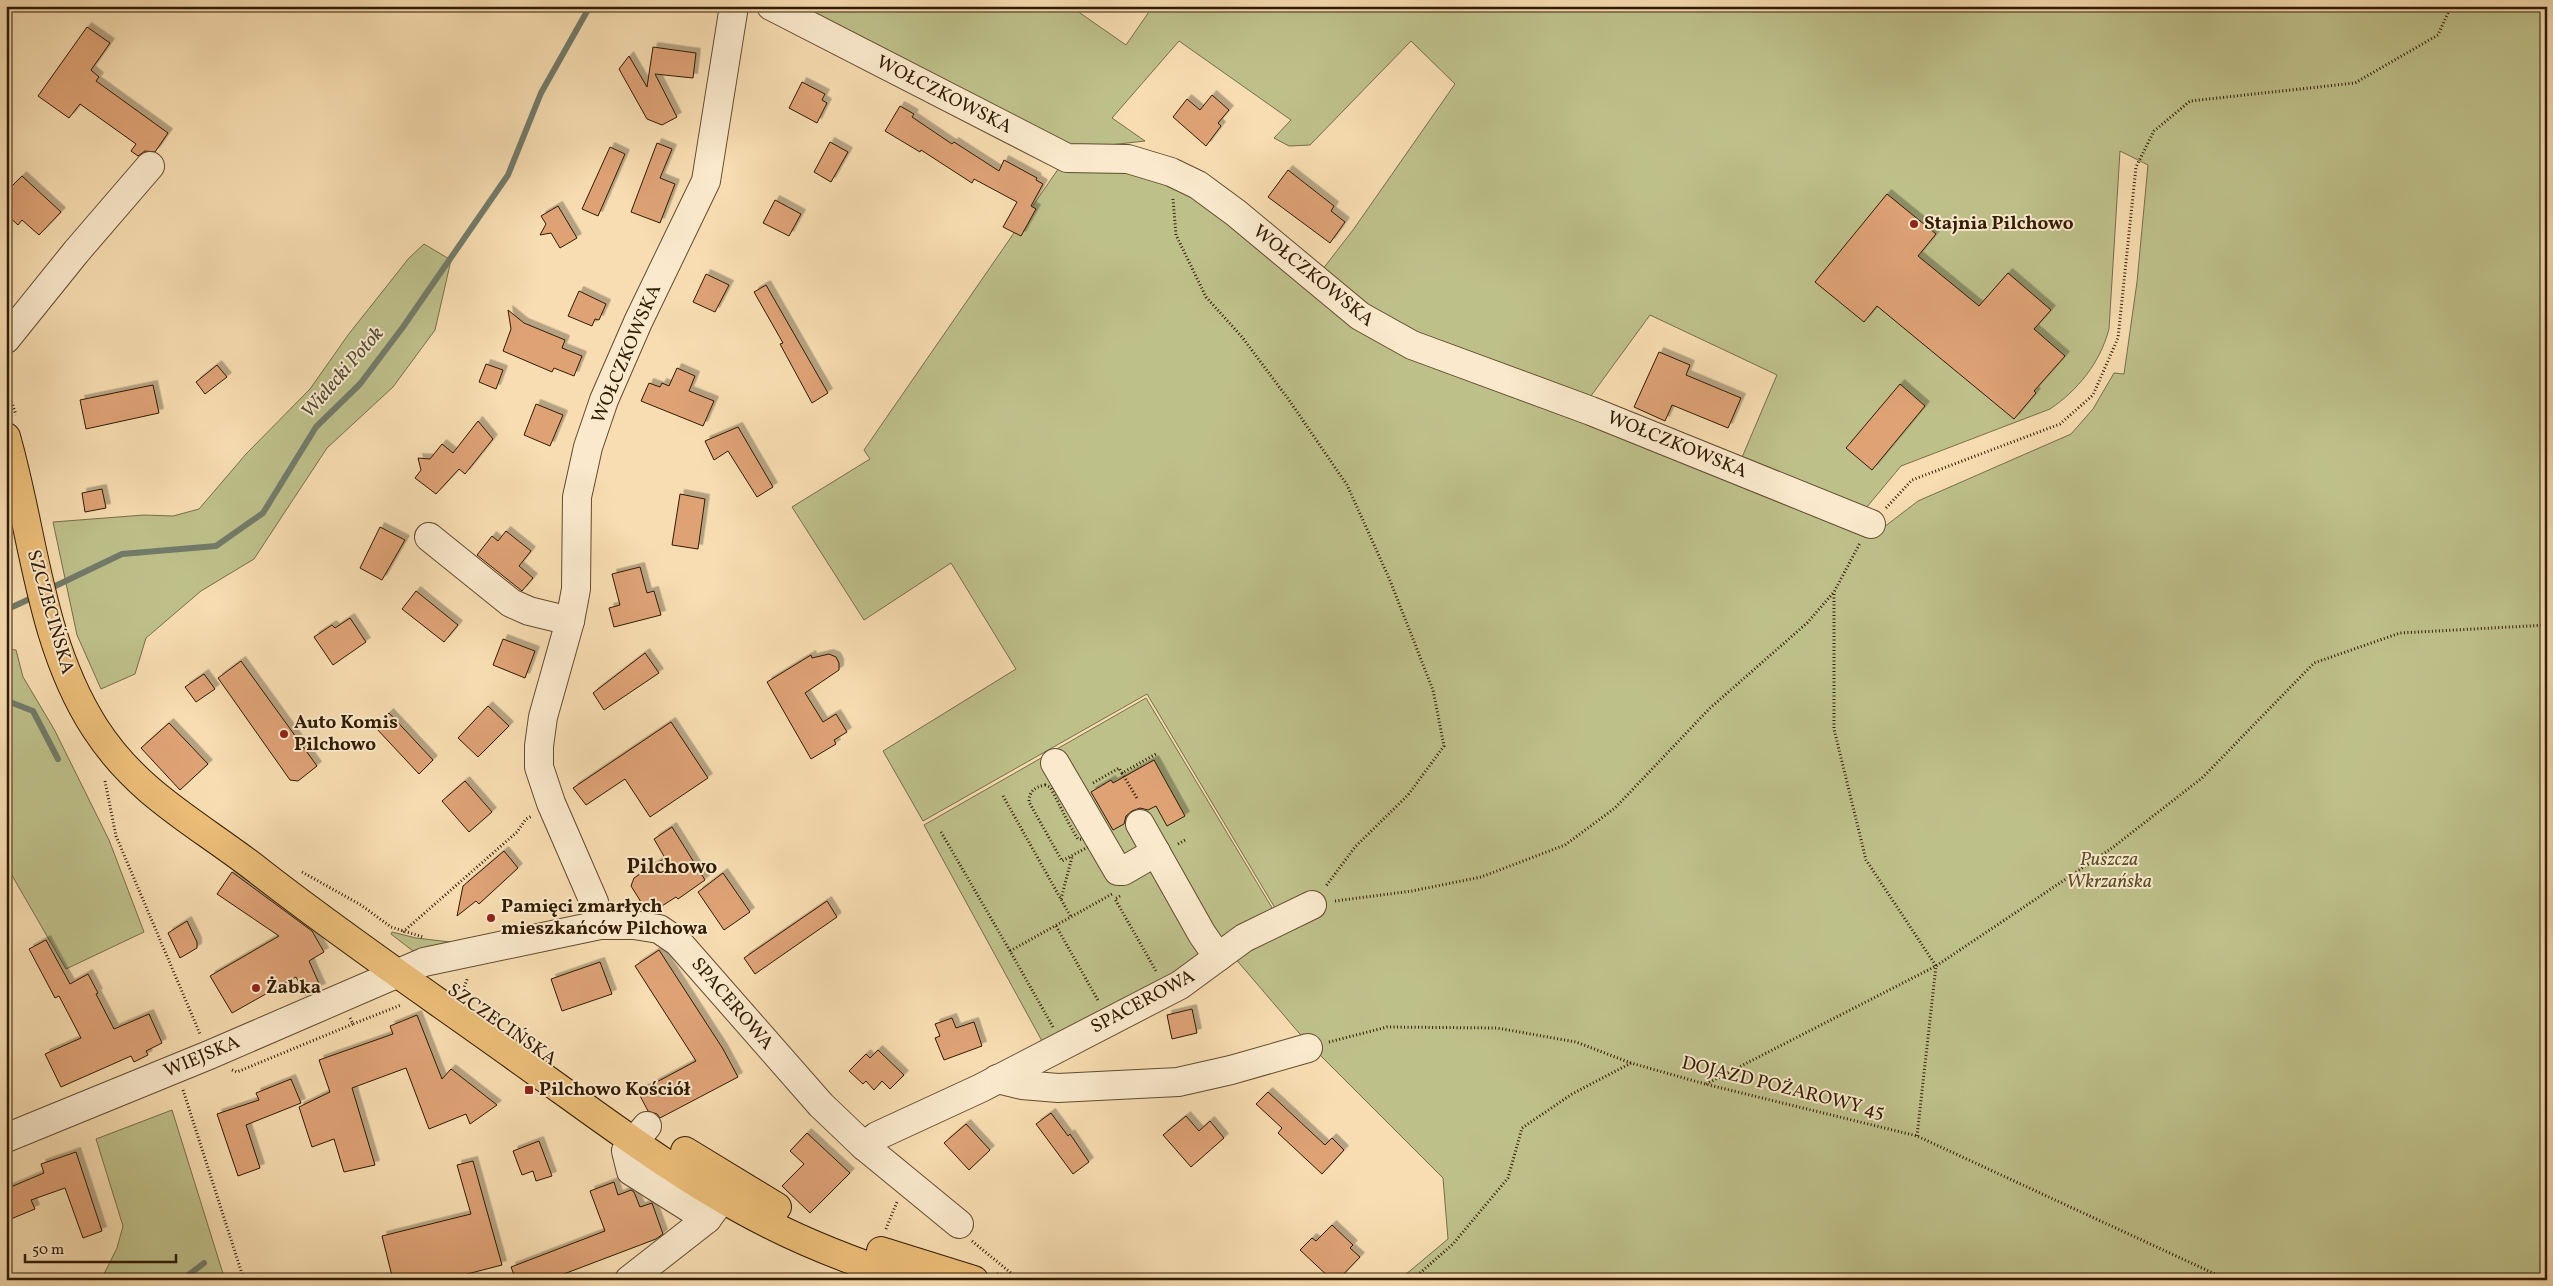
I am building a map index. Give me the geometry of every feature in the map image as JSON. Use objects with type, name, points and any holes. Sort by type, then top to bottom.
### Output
[{"type":"main road","name":"SZCZECIŃSKA","points":[[6,437],[14,504],[34,562],[52,632],[68,680],[80,704],[123,766],[162,803],[248,863],[345,918],[407,969],[642,1134],[721,1200],[794,1237],[857,1263],[908,1280]]},
{"type":"main road","name":"SZCZECIŃSKA","points":[[721,1200],[787,1212],[864,1245],[974,1280]]},
{"type":"street","name":"WOŁCZKOWSKA","points":[[600,926],[594,902],[551,803],[539,768],[539,746],[543,717],[570,621],[576,590],[577,498],[588,448],[604,400],[638,322],[706,181],[734,6]]},
{"type":"street","name":"WOŁCZKOWSKA","points":[[771,6],[1067,158],[1128,159],[1171,172],[1198,185],[1236,213],[1360,316],[1394,336],[1436,356],[1597,413],[1871,524]]},
{"type":"street","points":[[6,339],[76,252],[125,198],[150,166]]},
{"type":"street","points":[[429,536],[511,603],[529,611],[570,621]]},
{"type":"street","points":[[1055,763],[1118,871],[1123,871],[1156,852]]},
{"type":"street","points":[[1140,824],[1202,934],[1218,957]]},
{"type":"street","name":"SPACEROWA","points":[[864,1146],[877,1136],[997,1079],[1180,985],[1244,938],[1312,904]]},
{"type":"street","name":"SPACEROWA","points":[[407,969],[475,950],[600,926],[634,924],[659,929],[670,935],[705,970],[821,1105],[864,1146],[959,1224]]},
{"type":"street","name":"WIEJSKA","points":[[6,1138],[209,1055],[407,969]]},
{"type":"street","points":[[997,1079],[1022,1085],[1058,1088],[1178,1082],[1231,1070],[1308,1048]]},
{"type":"street","points":[[629,1280],[721,1200]]},
{"type":"street","points":[[857,1263],[891,1280]]},
{"type":"path","points":[[1312,904],[1412,891],[1481,877],[1565,845],[1614,808],[1709,709],[1808,623],[1834,592],[1871,524],[1912,480],[2060,424],[2093,395],[2118,338],[2136,167],[2154,131],[2190,101],[2354,83],[2438,35],[2451,6]]},
{"type":"path","points":[[1171,172],[1176,235],[1206,297],[1242,337],[1266,369],[1347,485],[1389,578],[1433,690],[1444,746],[1408,795],[1355,847],[1312,904]]},
{"type":"path","points":[[1834,592],[1834,729],[1866,860],[1936,966],[1917,1136]]},
{"type":"path","points":[[1705,1084],[1936,966],[2112,848],[2202,778],[2314,663],[2400,632],[2547,626]]},
{"type":"path","points":[[1073,794],[1120,768],[1122,773],[1156,754]]},
{"type":"path","points":[[104,775],[116,836],[209,1055]]},
{"type":"path","points":[[1045,785],[1050,787],[1060,805],[1060,811],[1078,839],[1099,841],[1062,862],[1029,802],[1029,796],[1033,790],[1045,785]]},
{"type":"path","points":[[1003,796],[1071,917]]},
{"type":"path","points":[[403,932],[517,832],[526,819],[551,803]]},
{"type":"path","points":[[942,832],[1053,1027]]},
{"type":"path","points":[[1061,899],[1072,856]]},
{"type":"path","points":[[299,872],[315,878],[391,927],[403,932],[426,937]]},
{"type":"path","points":[[1010,952],[1112,894]]},
{"type":"path","points":[[1124,894],[1115,899],[1157,973]]},
{"type":"path","points":[[1056,926],[1099,1002]]},
{"type":"path","points":[[463,990],[470,973]]},
{"type":"path","points":[[349,1017],[353,1024],[407,1002]]},
{"type":"path","name":"DOJAZD POŻAROWY 45","points":[[1308,1048],[1387,1027],[1497,1028],[1576,1042],[1631,1063],[1705,1084],[1917,1136],[2228,1280]]},
{"type":"path","points":[[1412,1280],[1453,1244],[1508,1178],[1522,1128],[1572,1094],[1631,1063]]},
{"type":"path","points":[[176,1068],[244,1280]]},
{"type":"path","points":[[885,1232],[905,1180]]},
{"type":"path","points":[[959,1224],[960,1232],[1022,1280]]},
{"type":"green space","name":"Puszcza Wkrzańska","points":[[788,6],[1070,6],[1126,45],[1153,6],[2547,6],[2547,1280],[1399,1280],[1448,1239],[1443,1178],[1305,1040],[1234,957],[1278,913],[1147,694],[923,821],[883,751],[1016,669],[951,563],[864,620],[792,507],[870,459],[864,450],[1072,149]],"holes":[[[1179,41],[1291,120],[1274,138],[1289,146],[1310,145],[1411,41],[1455,84],[1353,230],[1319,274],[1398,329],[1585,404],[1650,315],[1777,375],[1740,462],[1861,514],[1901,466],[2050,409],[2070,393],[2087,375],[2100,353],[2109,329],[2120,151],[2148,165],[2137,282],[2124,374],[2114,373],[2093,409],[2071,434],[1918,501],[1875,534],[1353,324],[1207,203],[1156,175],[1074,149],[1145,141],[1112,118]]]},
{"type":"green space","points":[[424,244],[451,260],[435,330],[393,387],[327,448],[254,559],[201,591],[146,638],[135,674],[101,689],[77,635],[53,522],[144,515],[173,516],[199,509],[246,454],[310,389],[348,335],[409,258]]},
{"type":"green space","points":[[6,649],[16,650],[23,677],[54,729],[109,840],[144,932],[66,969],[6,865]]},
{"type":"green space","points":[[1146,698],[1274,911],[1172,977],[1042,1041],[924,825]]},
{"type":"green space","points":[[392,932],[416,938],[459,943],[413,951],[391,934]]},
{"type":"green space","points":[[172,1110],[225,1280],[101,1280],[117,1248],[123,1226],[96,1139]]},
{"type":"building","points":[[87,27],[110,43],[91,70],[99,77],[96,81],[168,133],[155,152],[145,151],[138,156],[131,151],[136,144],[80,104],[69,118],[38,96]]},
{"type":"building","points":[[653,47],[696,53],[693,78],[655,74],[677,117],[662,125],[647,119],[619,69],[629,56],[647,87]]},
{"type":"building","points":[[802,82],[825,94],[822,100],[827,103],[817,123],[789,108]]},
{"type":"building","points":[[1212,95],[1229,110],[1218,123],[1221,126],[1206,146],[1173,117],[1187,99],[1200,110]]},
{"type":"building","points":[[900,106],[914,114],[912,117],[952,144],[954,142],[999,171],[1004,160],[1037,178],[1036,180],[1043,184],[1031,206],[1036,209],[1021,236],[1003,227],[1017,202],[974,179],[972,183],[921,150],[920,152],[885,131]]},
{"type":"building","points":[[830,142],[848,152],[831,182],[814,172]]},
{"type":"building","points":[[657,143],[672,149],[660,178],[675,184],[660,223],[631,212]]},
{"type":"building","points":[[610,147],[625,154],[598,216],[582,209]]},
{"type":"building","points":[[1288,170],[1334,206],[1331,211],[1345,222],[1330,243],[1268,197]]},
{"type":"building","points":[[22,176],[61,212],[39,235],[22,220],[18,225],[6,214],[6,192]]},
{"type":"building","points":[[1887,194],[1936,234],[1918,256],[1979,306],[2008,273],[2051,310],[2034,329],[2065,356],[2034,391],[2036,393],[2014,419],[1877,306],[1864,322],[1815,282]]},
{"type":"building","points":[[775,200],[801,214],[789,236],[763,223]]},
{"type":"building","points":[[558,206],[577,238],[560,248],[551,233],[540,235],[546,224],[541,216]]},
{"type":"building","points":[[706,274],[729,285],[715,312],[693,302]]},
{"type":"building","points":[[766,285],[828,393],[812,403],[780,344],[783,343],[754,292]]},
{"type":"building","points":[[579,291],[606,304],[599,320],[595,319],[592,326],[568,316]]},
{"type":"building","points":[[508,310],[524,323],[565,340],[562,348],[582,356],[574,376],[554,368],[552,372],[503,351],[511,329]]},
{"type":"building","points":[[1659,352],[1690,365],[1686,375],[1741,398],[1728,428],[1672,405],[1665,421],[1634,407]]},
{"type":"building","points":[[486,364],[503,370],[496,389],[479,382]]},
{"type":"building","points":[[217,365],[227,377],[205,394],[196,382]]},
{"type":"building","points":[[677,368],[695,376],[689,391],[714,401],[703,426],[641,401],[649,383],[660,387],[662,383],[669,386]]},
{"type":"building","points":[[1900,384],[1925,406],[1872,470],[1846,448]]},
{"type":"building","points":[[153,385],[159,413],[86,429],[80,400]]},
{"type":"building","points":[[536,404],[563,415],[550,446],[524,435]]},
{"type":"building","points":[[478,421],[493,439],[465,474],[459,469],[436,494],[415,478],[421,470],[418,458],[430,459],[442,444],[453,453]]},
{"type":"building","points":[[738,427],[773,487],[757,497],[728,451],[714,460],[705,441]]},
{"type":"building","points":[[102,489],[106,508],[85,512],[82,493]]},
{"type":"building","points":[[680,494],[705,499],[698,549],[672,545]]},
{"type":"building","points":[[380,527],[405,540],[382,580],[360,568]]},
{"type":"building","points":[[506,531],[531,551],[519,566],[533,578],[522,591],[477,555],[492,536],[498,541]]},
{"type":"building","points":[[640,567],[647,593],[654,591],[661,615],[614,627],[609,608],[620,605],[612,574]]},
{"type":"building","points":[[416,591],[458,625],[444,642],[402,609]]},
{"type":"building","points":[[350,618],[366,642],[333,665],[314,637],[332,625],[335,628]]},
{"type":"building","points":[[503,639],[535,651],[525,678],[493,665]]},
{"type":"building","points":[[645,653],[659,673],[604,710],[593,693]]},
{"type":"building","points":[[829,654],[836,657],[839,663],[839,670],[805,693],[823,722],[836,714],[847,732],[834,740],[836,744],[811,759],[767,682],[811,655],[812,658]]},
{"type":"building","points":[[241,661],[317,766],[298,781],[290,780],[218,678]]},
{"type":"building","points":[[204,674],[215,689],[196,702],[185,687]]},
{"type":"building","points":[[488,706],[509,726],[478,757],[458,738]]},
{"type":"building","points":[[389,713],[433,760],[419,774],[375,727]]},
{"type":"building","points":[[671,722],[708,778],[650,817],[625,779],[586,805],[573,788]]},
{"type":"building","points":[[169,723],[208,764],[180,790],[141,748]]},
{"type":"building","points":[[1154,760],[1185,816],[1167,826],[1156,806],[1148,810],[1140,808],[1132,811],[1126,816],[1124,824],[1113,830],[1091,792],[1111,780],[1113,783]]},
{"type":"building","points":[[465,781],[492,812],[469,832],[442,801]]},
{"type":"building","points":[[672,827],[705,880],[678,899],[676,897],[654,911],[646,910],[631,886],[634,878],[665,858],[654,839]]},
{"type":"building","points":[[504,851],[518,868],[479,904],[476,901],[457,916],[463,886]]},
{"type":"building","points":[[232,872],[312,931],[324,952],[309,961],[321,988],[305,995],[296,977],[232,1013],[210,976],[279,936],[217,894]]},
{"type":"building","points":[[723,873],[750,912],[724,930],[698,892]]},
{"type":"building","points":[[827,901],[837,917],[755,974],[744,958]]},
{"type":"building","points":[[187,921],[197,942],[197,948],[180,958],[168,933]]},
{"type":"building","points":[[46,940],[70,984],[88,974],[114,1029],[149,1014],[162,1043],[146,1051],[148,1055],[134,1062],[131,1056],[61,1087],[45,1054],[81,1038],[59,996],[55,998],[29,949]]},
{"type":"building","points":[[659,950],[723,1049],[738,1077],[660,1118],[657,1114],[648,1111],[638,1092],[696,1061],[635,966]]},
{"type":"building","points":[[600,962],[612,994],[562,1011],[551,979]]},
{"type":"building","points":[[1192,1009],[1197,1033],[1172,1039],[1167,1015]]},
{"type":"building","points":[[417,1015],[442,1079],[451,1069],[497,1105],[470,1124],[466,1114],[429,1129],[406,1068],[352,1088],[375,1165],[344,1172],[334,1139],[312,1147],[299,1107],[330,1092],[319,1060],[393,1034],[390,1026]]},
{"type":"building","points":[[952,1018],[956,1028],[974,1022],[982,1046],[944,1060],[935,1038],[940,1036],[935,1024]]},
{"type":"building","points":[[878,1050],[904,1075],[890,1089],[882,1081],[874,1090],[866,1081],[863,1084],[849,1071],[866,1054],[870,1058]]},
{"type":"building","points":[[291,1079],[301,1103],[246,1125],[260,1168],[238,1176],[217,1114],[259,1100],[256,1093]]},
{"type":"building","points":[[1268,1092],[1325,1145],[1332,1138],[1344,1150],[1322,1174],[1278,1133],[1282,1128],[1256,1104]]},
{"type":"building","points":[[1051,1113],[1068,1136],[1070,1134],[1089,1162],[1073,1174],[1036,1124]]},
{"type":"building","points":[[1186,1116],[1199,1131],[1210,1121],[1224,1138],[1191,1167],[1163,1135]]},
{"type":"building","points":[[966,1124],[990,1150],[969,1170],[944,1143]]},
{"type":"building","points":[[807,1133],[850,1173],[810,1213],[782,1186],[804,1164],[790,1151]]},
{"type":"building","points":[[539,1141],[552,1176],[536,1181],[533,1171],[522,1175],[513,1151]]},
{"type":"building","points":[[76,1152],[102,1231],[83,1238],[65,1188],[31,1200],[35,1209],[6,1221],[6,1189],[44,1173],[41,1164]]},
{"type":"building","points":[[473,1161],[502,1265],[444,1280],[393,1280],[382,1236],[471,1214],[457,1165]]},
{"type":"building","points":[[614,1182],[618,1195],[631,1190],[634,1192],[640,1207],[652,1203],[663,1234],[656,1239],[548,1280],[516,1280],[511,1267],[605,1231],[590,1191]]},
{"type":"building","points":[[1332,1225],[1353,1245],[1350,1248],[1360,1257],[1338,1280],[1332,1280],[1300,1250],[1312,1238],[1316,1241]]},
{"type":"waterway","name":"Wielecki Potok","points":[[47,590],[122,554],[216,546],[263,513],[316,427],[360,384],[403,327],[508,175],[541,93],[590,6]]},
{"type":"waterway","name":"Wielecki Potok","points":[[6,620],[10,608],[36,596]]},
{"type":"waterway","points":[[6,690],[10,702],[33,711],[58,759]]},
{"type":"waterway","points":[[182,1280],[204,1263]]},
{"type":"place","name":"Stajnia Pilchowo","points":[[1914,224]]},
{"type":"place","name":"Auto Komis Pilchowo","points":[[284,734]]},
{"type":"place","name":"Pamięci zmarłych mieszkańców Pilchowa","points":[[491,918]]},
{"type":"place","name":"Żabka","points":[[256,988]]},
{"type":"place","name":"Pilchowo Kościół","points":[[529,1090]]},
{"type":"district","name":"Pilchowo","points":[[672,867]]}]
